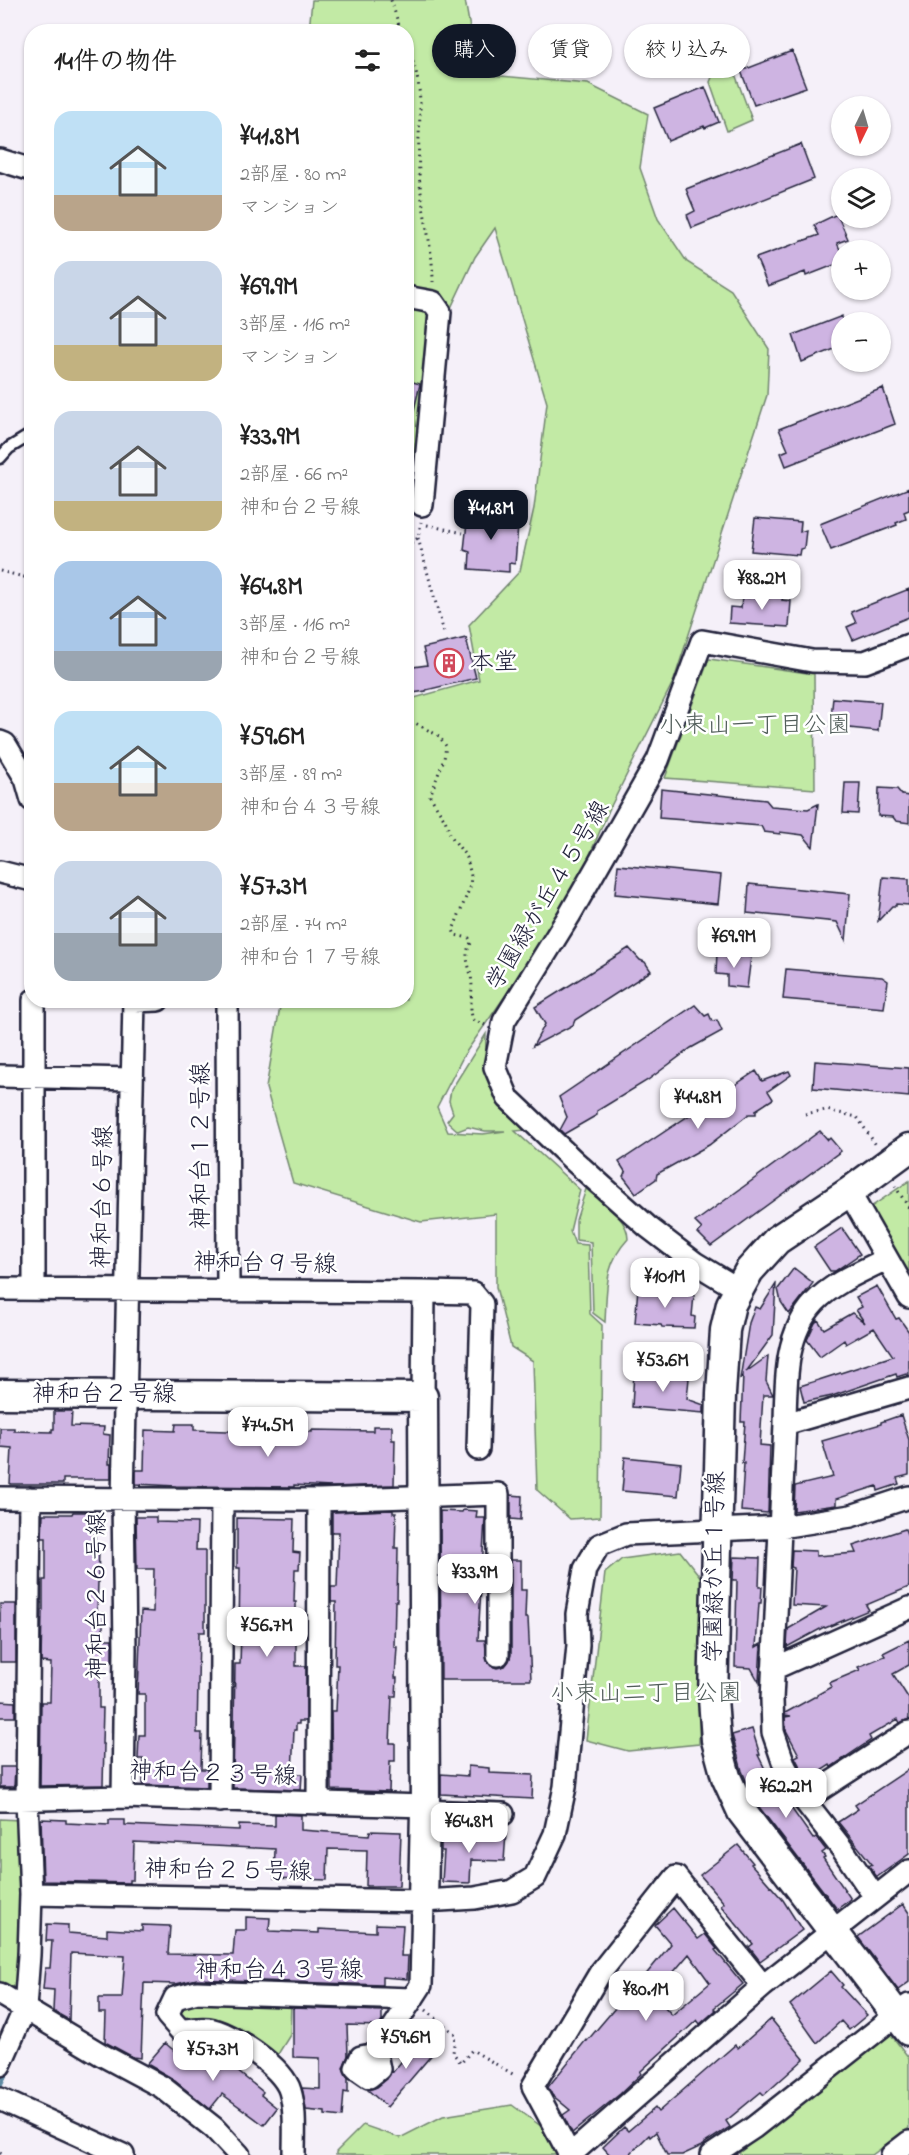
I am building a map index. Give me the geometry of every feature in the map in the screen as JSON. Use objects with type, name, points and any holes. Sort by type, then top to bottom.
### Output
[{"type":"street","points":[[0,160],[24,168]]},
{"type":"street","points":[[414,298],[433,302],[440,312],[421,514]]},
{"type":"street","name":"学園緑が丘４５号線","points":[[738,1289],[695,1263],[648,1227],[508,1098],[495,1066],[504,1022],[569,916],[658,760],[702,641],[812,660],[865,662],[909,645]]},
{"type":"street","points":[[0,742],[5,744],[24,775]]},
{"type":"street","points":[[0,872],[24,878]]},
{"type":"street","points":[[34,1008],[34,1289]]},
{"type":"street","name":"神和台６号線","points":[[125,1395],[134,1008]]},
{"type":"street","name":"神和台１２号線","points":[[227,1008],[228,1291]]},
{"type":"street","points":[[0,1076],[131,1079]]},
{"type":"street","name":"学園緑が丘１号線","points":[[898,1156],[777,1240],[749,1271],[731,1304],[725,1330],[716,1530],[713,1698],[717,1740],[726,1777],[742,1812],[831,1930],[905,2017]]},
{"type":"street","points":[[849,1192],[909,1297]]},
{"type":"street","points":[[875,1897],[843,1850],[804,1800],[785,1767],[773,1732],[773,1669],[786,1372],[795,1330],[815,1302],[837,1285],[886,1259]]},
{"type":"street","name":"神和台９号線","points":[[0,1289],[473,1293],[482,1304],[478,1449]]},
{"type":"street","points":[[376,2054],[421,1985],[425,1809],[424,1292]]},
{"type":"street","points":[[785,1424],[909,1388]]},
{"type":"street","name":"神和台２号線","points":[[0,1394],[423,1397]]},
{"type":"street","name":"神和台２６号線","points":[[123,1797],[125,1395]]},
{"type":"street","points":[[0,1498],[319,1500],[498,1494],[498,1655]]},
{"type":"street","name":"神和台２５号線","points":[[31,1894],[423,1901],[475,1898],[513,1891],[535,1877],[555,1834],[565,1786],[578,1645],[577,1614],[585,1569],[599,1545],[626,1534],[780,1527],[851,1516],[909,1497]]},
{"type":"street","points":[[0,2065],[25,2008],[29,1955],[31,1894],[27,1800],[30,1498]]},
{"type":"street","points":[[220,1801],[222,1499]]},
{"type":"street","points":[[318,1803],[319,1500]]},
{"type":"street","points":[[773,1669],[909,1608]]},
{"type":"street","points":[[804,1800],[909,1732]]},
{"type":"street","name":"神和台２３号線","points":[[0,1800],[123,1797],[318,1803],[504,1814]]},
{"type":"street","points":[[763,1986],[676,1877],[600,1973],[533,2086],[570,2155],[763,1986],[831,1930],[909,1871]]},
{"type":"street","name":"神和台４３号線","points":[[294,2155],[290,2089],[272,2066],[243,2042],[208,2029],[180,2030],[167,2015],[175,1998],[197,1992],[412,1999]]},
{"type":"street","points":[[0,1994],[102,2055],[162,2087],[214,2128],[239,2155]]},
{"type":"street","points":[[711,2155],[753,2128],[905,2017]]},
{"type":"street","points":[[0,2099],[123,2155]]},
{"type":"lane","points":[[0,458],[9,448],[24,439]]},
{"type":"path","points":[[392,0],[399,24]]},
{"type":"path","points":[[414,61],[421,95],[419,172],[433,273]]},
{"type":"path","points":[[444,633],[418,538],[421,514],[463,533]]},
{"type":"path","points":[[414,541],[418,538]]},
{"type":"path","points":[[0,571],[24,577]]},
{"type":"path","points":[[414,722],[439,736],[447,746],[430,796],[445,820],[451,836],[467,858],[471,876],[470,887],[453,930],[455,935],[469,938],[471,944],[467,950],[467,963],[471,977],[470,1009],[473,1020]]},
{"type":"path","points":[[805,1114],[826,1110],[857,1117],[898,1156]]},
{"type":"path","points":[[906,1201],[909,1208]]},
{"type":"path","points":[[412,1999],[455,2034],[453,2054],[461,2063],[472,2050],[533,2086]]},
{"type":"green space","points":[[312,0],[465,0],[469,24],[432,24],[432,78],[516,77],[588,84],[648,114],[640,168],[658,219],[687,262],[731,290],[769,349],[767,395],[674,680],[609,810],[578,882],[542,943],[464,1055],[437,1107],[448,1132],[483,1134],[505,1131],[485,1131],[468,1127],[458,1131],[447,1121],[453,1113],[449,1101],[451,1090],[486,1034],[486,1065],[492,1088],[505,1108],[526,1130],[515,1131],[580,1190],[570,1231],[575,1244],[588,1245],[590,1314],[602,1325],[600,1517],[570,1519],[537,1490],[533,1361],[511,1347],[496,1287],[496,1214],[421,1222],[293,1183],[266,1088],[280,1008],[414,1008],[414,698],[479,680],[469,625],[520,571],[534,508],[547,403],[495,228],[475,257],[441,329],[414,488],[414,24],[310,24]]},
{"type":"green space","points":[[712,78],[737,78],[752,120],[727,131],[710,82]]},
{"type":"green space","name":"小束山一丁目公園","points":[[709,659],[814,674],[815,789],[665,778]]},
{"type":"green space","points":[[909,1181],[909,1276],[870,1214],[871,1207]]},
{"type":"green space","points":[[586,1189],[619,1217],[627,1231],[628,1239],[615,1258],[608,1278],[605,1322],[593,1313],[591,1242],[576,1240],[576,1220]]},
{"type":"green space","name":"小束山二丁目公園","points":[[680,1551],[702,1579],[699,1744],[628,1751],[586,1740],[605,1573],[622,1559]]},
{"type":"green space","points":[[0,1819],[20,1820],[23,1997],[0,1985]]},
{"type":"green space","points":[[186,2002],[291,2003],[290,2035],[275,2059],[182,2021],[178,2015],[178,2007]]},
{"type":"green space","points":[[889,2032],[909,2058],[909,2128],[872,2155],[741,2155],[739,2153]]},
{"type":"green space","points":[[512,2105],[549,2132],[559,2155],[336,2155],[336,2152],[363,2125],[400,2138],[443,2116]]},
{"type":"building","points":[[792,51],[806,87],[754,105],[744,78],[750,78],[750,67]]},
{"type":"building","points":[[705,87],[719,122],[668,141],[654,108]]},
{"type":"building","points":[[801,144],[814,179],[692,228],[687,215],[695,211],[686,189]]},
{"type":"building","points":[[831,217],[831,228],[843,228],[848,239],[831,240],[831,266],[806,276],[805,272],[768,286],[756,258],[819,235],[814,225]]},
{"type":"building","points":[[831,320],[831,350],[802,362],[793,335]]},
{"type":"building","points":[[414,382],[420,384],[414,410]]},
{"type":"building","points":[[883,388],[895,424],[786,466],[781,453],[788,450],[779,429]]},
{"type":"building","points":[[909,488],[909,510],[904,512],[906,519],[896,523],[897,525],[831,550],[820,524]]},
{"type":"building","points":[[472,510],[516,516],[515,525],[518,525],[515,564],[509,563],[509,572],[469,569],[470,552],[464,550],[467,523],[471,523]]},
{"type":"building","points":[[755,518],[801,522],[800,532],[806,530],[804,548],[800,549],[799,555],[751,551]]},
{"type":"building","points":[[909,589],[909,617],[853,640],[847,627],[856,623],[851,612]]},
{"type":"building","points":[[749,594],[783,597],[782,600],[791,601],[789,627],[729,623],[730,607],[741,608],[742,597],[749,598]]},
{"type":"building","name":"本堂","points":[[466,638],[476,678],[414,693],[414,667],[427,665],[423,648]]},
{"type":"building","points":[[833,698],[881,702],[878,731],[830,726]]},
{"type":"building","points":[[845,783],[860,783],[858,814],[843,813]]},
{"type":"building","points":[[879,788],[897,789],[902,795],[909,796],[909,823],[896,821],[893,817],[878,816]]},
{"type":"building","points":[[661,789],[766,800],[771,806],[808,809],[818,804],[813,847],[803,835],[764,832],[761,826],[659,818]]},
{"type":"building","points":[[618,865],[721,875],[718,904],[615,894]]},
{"type":"building","points":[[883,877],[909,879],[909,905],[892,906],[878,921]]},
{"type":"building","points":[[749,884],[850,894],[846,941],[837,922],[747,913]]},
{"type":"building","points":[[629,948],[645,962],[651,971],[575,1020],[573,1025],[533,1046],[545,1024],[535,1007]]},
{"type":"building","points":[[717,952],[751,957],[747,988],[727,986],[727,975],[716,974]]},
{"type":"building","points":[[786,969],[882,977],[888,981],[884,1008],[783,999]]},
{"type":"building","points":[[695,1005],[705,1016],[709,1014],[712,1021],[717,1020],[722,1031],[691,1048],[648,1080],[597,1111],[597,1115],[564,1134],[560,1130],[567,1117],[559,1097]]},
{"type":"building","points":[[815,1061],[909,1068],[909,1097],[813,1088]]},
{"type":"building","points":[[756,1071],[762,1081],[789,1071],[791,1075],[768,1091],[773,1099],[756,1110],[756,1114],[749,1114],[709,1145],[657,1174],[656,1179],[636,1193],[623,1176],[626,1173],[619,1162]]},
{"type":"building","points":[[820,1131],[828,1140],[830,1138],[841,1151],[711,1246],[698,1233],[702,1229],[695,1222]]},
{"type":"building","points":[[842,1228],[860,1254],[835,1271],[830,1271],[814,1247]]},
{"type":"building","points":[[794,1268],[813,1283],[789,1314],[781,1302],[778,1289]]},
{"type":"building","points":[[776,1284],[773,1335],[746,1372],[768,1356],[766,1381],[773,1395],[763,1395],[760,1445],[770,1446],[768,1513],[741,1511],[745,1422],[741,1422],[743,1375],[740,1379],[749,1323],[755,1307],[760,1309]]},
{"type":"building","points":[[877,1286],[896,1319],[899,1318],[909,1332],[909,1376],[906,1374],[897,1377],[896,1374],[832,1396],[804,1402],[800,1386],[893,1356],[874,1328],[846,1344],[844,1340],[820,1357],[807,1340],[818,1320],[824,1329],[852,1313],[865,1323],[856,1310],[862,1307],[856,1297]]},
{"type":"building","points":[[638,1288],[694,1295],[692,1316],[695,1317],[694,1328],[635,1323]]},
{"type":"building","points":[[634,1372],[689,1378],[687,1399],[704,1405],[704,1413],[632,1407]]},
{"type":"building","points":[[54,1411],[72,1411],[71,1426],[104,1427],[103,1434],[110,1435],[111,1479],[63,1479],[63,1484],[10,1484],[12,1448],[0,1447],[0,1428],[14,1428],[14,1431],[52,1432]]},
{"type":"building","points":[[901,1415],[909,1440],[909,1475],[897,1478],[899,1484],[878,1491],[877,1486],[836,1499],[836,1505],[794,1511],[795,1486],[833,1477],[822,1441],[881,1424],[881,1422]]},
{"type":"building","points":[[176,1424],[194,1424],[194,1430],[260,1432],[260,1430],[373,1431],[373,1426],[392,1426],[392,1440],[395,1440],[394,1485],[331,1487],[294,1485],[294,1487],[136,1484],[136,1470],[144,1470],[145,1430],[175,1431]]},
{"type":"building","points":[[625,1457],[681,1463],[678,1496],[622,1491]]},
{"type":"building","points":[[511,1495],[522,1496],[521,1520],[511,1519]]},
{"type":"building","points":[[393,1510],[393,1513],[396,1513],[395,1548],[398,1548],[394,1647],[397,1647],[395,1678],[397,1678],[396,1696],[392,1696],[390,1743],[395,1743],[395,1761],[390,1761],[389,1792],[332,1790],[331,1711],[336,1711],[338,1665],[335,1665],[336,1602],[331,1602],[331,1587],[337,1587],[339,1532],[332,1532],[332,1512]]},
{"type":"building","points":[[463,1510],[477,1511],[476,1518],[485,1518],[478,1640],[485,1640],[487,1661],[491,1666],[497,1668],[505,1666],[511,1655],[511,1560],[521,1560],[521,1590],[526,1590],[525,1618],[528,1618],[531,1680],[441,1680],[440,1511],[462,1512]]},
{"type":"building","points":[[73,1512],[95,1512],[95,1549],[99,1549],[97,1613],[103,1613],[103,1639],[112,1639],[112,1661],[99,1661],[99,1708],[103,1708],[103,1785],[40,1786],[41,1702],[50,1702],[51,1663],[41,1662],[43,1580],[46,1580],[46,1538],[42,1538],[43,1514],[72,1514]]},
{"type":"building","points":[[136,1517],[156,1517],[156,1522],[197,1523],[196,1550],[205,1550],[205,1632],[199,1632],[197,1733],[202,1733],[201,1769],[207,1769],[207,1787],[143,1785],[143,1759],[138,1759],[139,1735],[145,1735],[145,1694],[138,1694],[141,1611],[153,1612],[154,1569],[137,1569]]},
{"type":"building","points":[[237,1518],[294,1519],[293,1552],[300,1553],[299,1569],[295,1569],[296,1666],[306,1666],[306,1721],[299,1721],[294,1730],[292,1774],[302,1774],[301,1790],[233,1788],[235,1664],[240,1664],[241,1632],[239,1632],[240,1568],[237,1568]]},
{"type":"building","points":[[905,1529],[909,1539],[909,1587],[866,1605],[869,1610],[824,1627],[787,1647],[788,1629],[826,1607],[792,1605],[794,1568],[791,1567],[792,1550],[816,1551],[816,1556],[856,1553],[853,1546]]},
{"type":"building","points":[[734,1557],[760,1558],[759,1587],[762,1587],[756,1647],[761,1644],[759,1682],[751,1668],[735,1667],[737,1580],[733,1580]]},
{"type":"building","points":[[0,1604],[16,1604],[16,1662],[0,1662]]},
{"type":"building","points":[[909,1640],[909,1665],[893,1674],[909,1699],[909,1719],[900,1723],[898,1719],[869,1736],[871,1740],[807,1780],[795,1757],[799,1755],[786,1730],[785,1717],[791,1716],[785,1713],[817,1697],[831,1687],[829,1683],[860,1670],[858,1667],[885,1656],[883,1653]]},
{"type":"building","points":[[0,1701],[15,1702],[15,1717],[0,1717]]},
{"type":"building","points":[[752,1729],[760,1755],[758,1755],[779,1797],[782,1795],[813,1839],[816,1837],[826,1850],[822,1853],[825,1857],[823,1858],[851,1899],[837,1909],[756,1803],[742,1771],[732,1735]]},
{"type":"building","points":[[468,1766],[489,1768],[489,1773],[533,1775],[532,1799],[441,1794],[441,1774],[468,1776]]},
{"type":"building","points":[[0,1767],[15,1767],[14,1787],[0,1787]]},
{"type":"building","points":[[909,1769],[909,1854],[877,1877],[869,1866],[872,1864],[838,1822],[858,1809],[855,1805]]},
{"type":"building","points":[[275,1814],[301,1815],[301,1830],[369,1835],[370,1831],[401,1832],[399,1886],[366,1886],[367,1850],[328,1849],[327,1880],[274,1878],[275,1849],[134,1842],[133,1880],[129,1880],[129,1883],[43,1881],[41,1819],[109,1825],[109,1820],[125,1820],[125,1825],[239,1830],[239,1825],[275,1826]]},
{"type":"building","points":[[486,1832],[506,1833],[504,1861],[471,1860],[470,1883],[442,1882],[444,1851],[441,1851],[441,1835],[485,1837]]},
{"type":"building","points":[[738,1845],[753,1863],[751,1864],[783,1900],[802,1930],[760,1961],[749,1947],[753,1944],[721,1906],[724,1903],[700,1875]]},
{"type":"building","points":[[903,1904],[909,1913],[909,1982],[898,1990],[858,1937]]},
{"type":"building","points":[[673,1908],[698,1939],[705,1934],[743,1984],[714,2008],[716,2010],[700,2024],[697,2020],[640,2072],[641,2074],[620,2094],[572,2133],[563,2115],[570,2110],[552,2095],[548,2087],[586,2040],[628,1993],[630,1994],[671,1944],[655,1925]],"holes":[[[689,1954],[710,1983],[672,2015],[656,1997],[662,1989],[660,1988]]]},
{"type":"building","points":[[246,1917],[270,1918],[269,1931],[319,1933],[319,1929],[376,1932],[376,1924],[403,1925],[401,1956],[408,1956],[407,1979],[382,1977],[382,1985],[197,1979],[176,1984],[144,1983],[141,2058],[133,2057],[105,2042],[106,2013],[99,2013],[99,1998],[122,1998],[125,1956],[71,1953],[69,2020],[53,2011],[54,1990],[43,1989],[45,1968],[50,1968],[52,1941],[46,1941],[47,1924],[68,1925],[68,1933],[107,1936],[107,1929],[142,1931],[142,1925],[170,1926],[168,1954],[233,1955],[235,1930],[246,1930]]},
{"type":"building","points":[[831,1971],[843,1985],[841,1987],[867,2015],[849,2030],[841,2021],[817,2043],[790,2005]]},
{"type":"building","points":[[293,2008],[382,2011],[382,2021],[379,2026],[347,2025],[348,2056],[343,2068],[348,2078],[348,2093],[344,2092],[342,2117],[306,2110],[302,2088],[320,2089],[320,2058],[293,2057]]},
{"type":"building","points":[[771,2019],[804,2059],[764,2095],[761,2092],[726,2121],[730,2127],[704,2145],[682,2155],[667,2155],[656,2132],[650,2137],[649,2135],[629,2155],[610,2155],[603,2147],[624,2127],[628,2131],[655,2108],[658,2112],[735,2045],[738,2048]]},
{"type":"building","points":[[424,2033],[440,2045],[387,2107],[368,2090],[377,2087],[387,2079],[391,2071],[393,2072]]},
{"type":"building","points":[[165,2043],[189,2063],[200,2048],[223,2066],[226,2062],[263,2092],[261,2095],[277,2108],[264,2125],[222,2094],[210,2109],[170,2077],[147,2064]]},
{"type":"waterway","points":[[0,2086],[8,2069]]},
{"type":"place","name":"本堂","points":[[449,663]]}]
